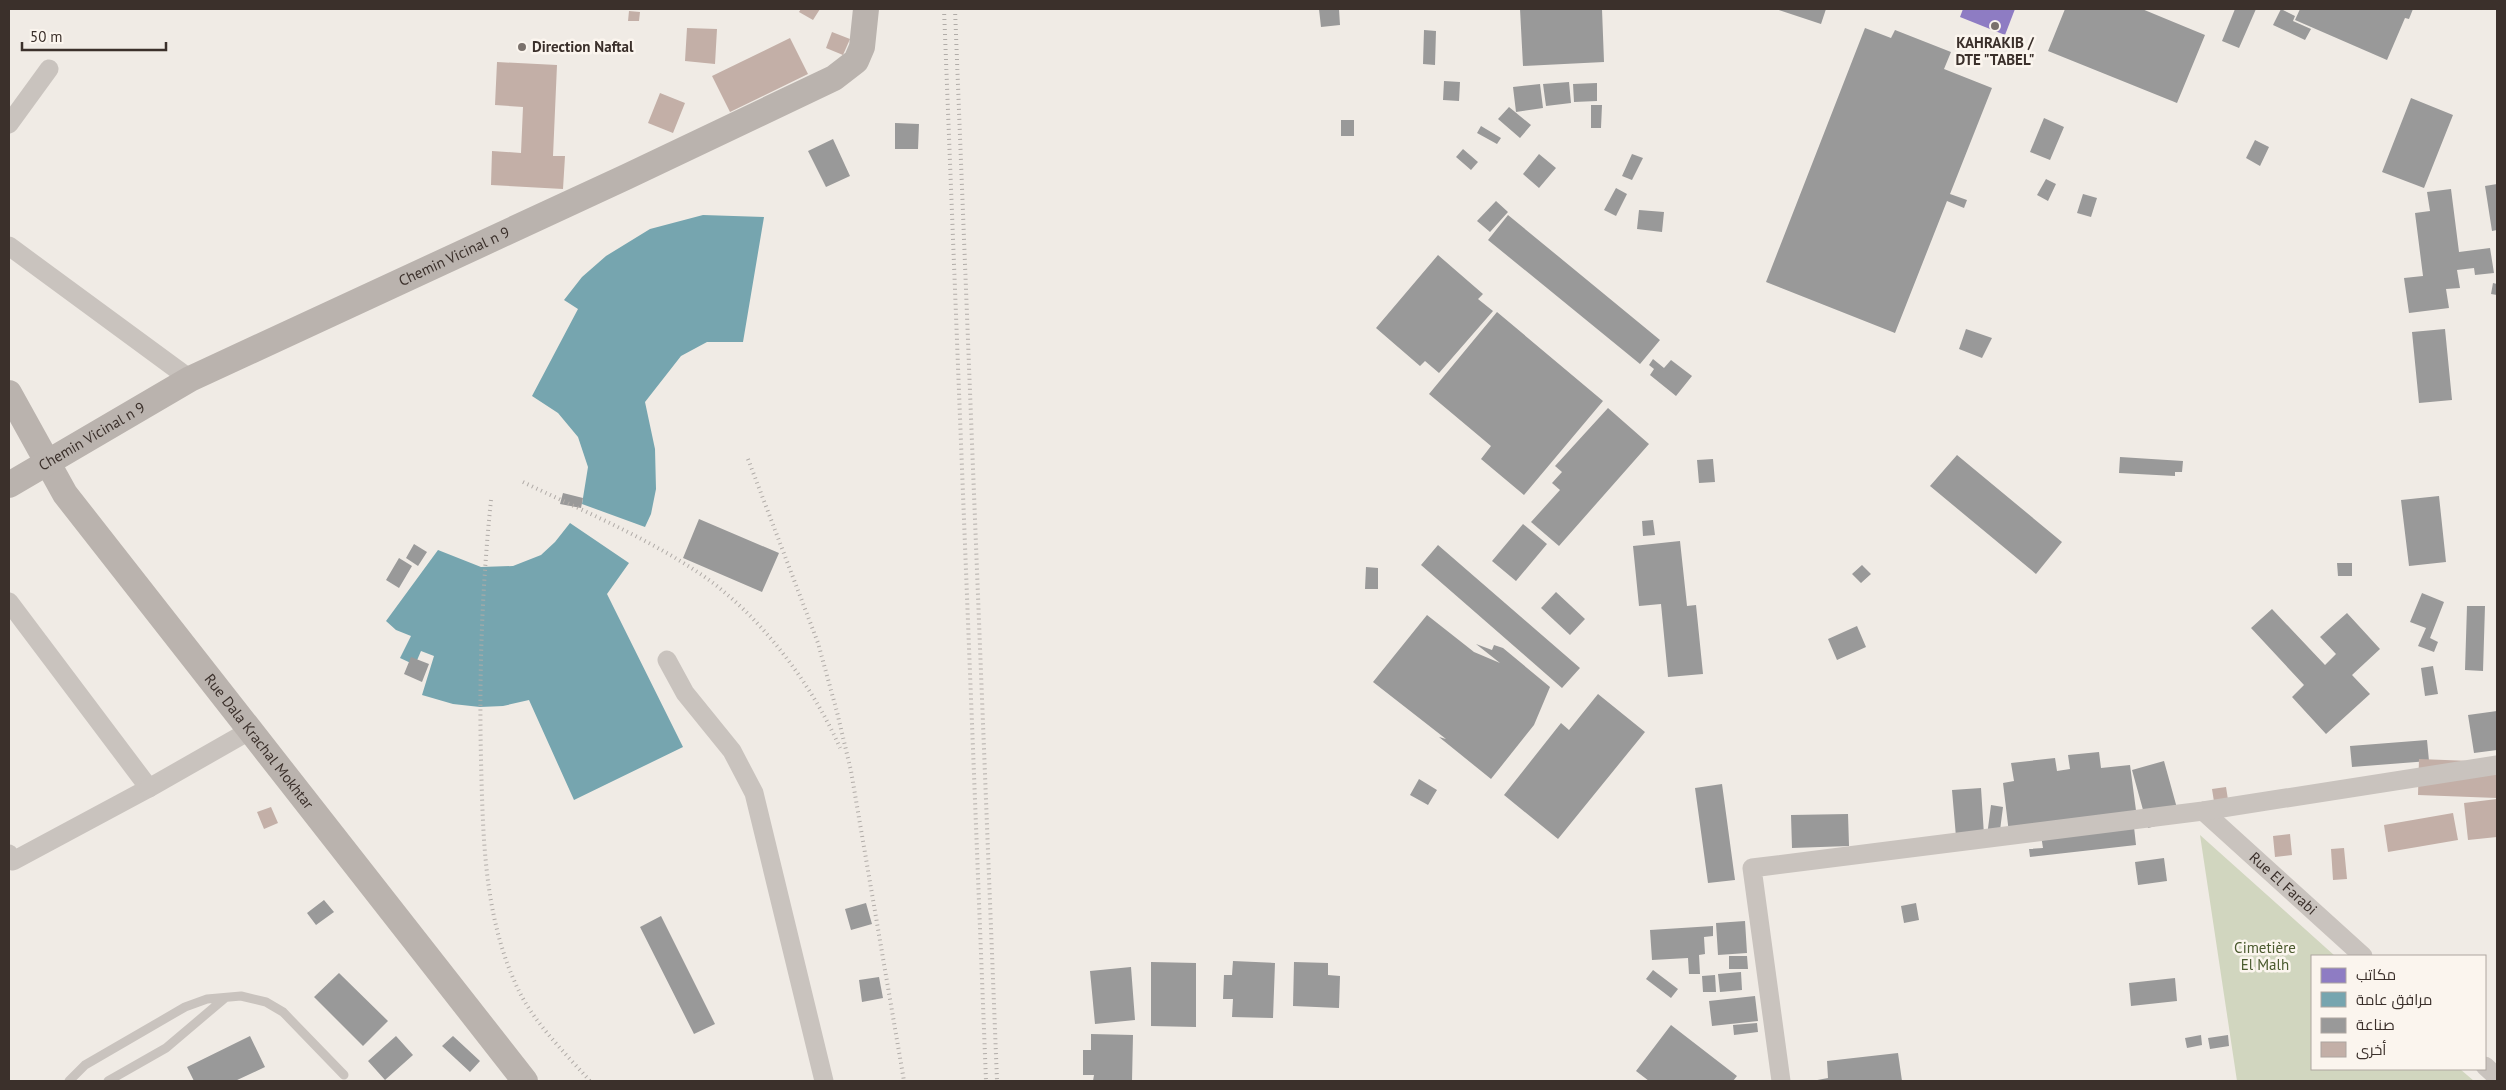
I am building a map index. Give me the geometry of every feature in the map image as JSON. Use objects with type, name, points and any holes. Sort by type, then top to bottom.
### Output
[{"type":"street","name":"Chemin Vicinal n 9","points":[[9,485],[190,379],[626,177],[834,78],[856,61],[862,47],[866,9]]},
{"type":"street","points":[[9,124],[49,69]]},
{"type":"street","points":[[9,246],[190,379]]},
{"type":"street","name":"Rue Dala Krachal Mokhtar","points":[[9,393],[65,494],[525,1081]]},
{"type":"street","points":[[9,605],[149,788]]},
{"type":"street","points":[[667,660],[685,693],[732,752],[754,793],[824,1081]]},
{"type":"street","points":[[10,859],[149,788],[249,731]]},
{"type":"street","points":[[1782,1081],[1752,868],[2202,811],[2497,765]]},
{"type":"street","name":"Rue El Farabi","points":[[2202,811],[2362,955]]},
{"type":"street","points":[[2486,1067],[2497,1077]]},
{"type":"lane","points":[[69,1081],[85,1065],[185,1007],[207,999],[241,996],[266,1002],[283,1012],[344,1075]]},
{"type":"lane","points":[[108,1081],[166,1048],[226,997]]},
{"type":"green space","name":"Cimetière El Malh","points":[[2200,835],[2334,955],[2311,955],[2311,1070],[2461,1070],[2474,1081],[2237,1081]]},
{"type":"building: مكاتب","name":"KAHRAKIB / DTE \"TABEL\"","points":[[1963,9],[2015,9],[2005,35],[1960,17]]},
{"type":"building: مرافق عامة","points":[[703,215],[764,217],[743,342],[707,342],[681,356],[645,402],[655,449],[656,489],[651,514],[645,527],[582,504],[588,467],[578,437],[558,413],[532,396],[578,309],[564,300],[582,277],[606,256],[650,229]]},
{"type":"building: مرافق عامة","points":[[570,523],[629,563],[607,594],[683,747],[574,800],[529,700],[503,706],[480,707],[453,704],[422,695],[434,656],[421,651],[415,665],[400,658],[411,636],[396,630],[386,621],[438,550],[481,567],[513,566],[541,555],[555,542]]},
{"type":"building: صناعة","points":[[1319,9],[1339,9],[1340,25],[1321,27]]},
{"type":"building: صناعة","points":[[1520,9],[1602,9],[1604,62],[1523,66]]},
{"type":"building: صناعة","points":[[1776,9],[1826,9],[1821,24]]},
{"type":"building: صناعة","points":[[2065,9],[2142,9],[2205,35],[2177,103],[2048,51]]},
{"type":"building: صناعة","points":[[2235,9],[2256,9],[2239,48],[2222,41]]},
{"type":"building: صناعة","points":[[2281,9],[2295,16],[2293,21],[2311,29],[2305,40],[2273,25]]},
{"type":"building: صناعة","points":[[2300,9],[2413,9],[2409,19],[2405,18],[2387,60],[2295,20]]},
{"type":"building: صناعة","points":[[1865,28],[1891,38],[1895,30],[1951,52],[1944,69],[1992,88],[1950,194],[1967,200],[1964,208],[1947,201],[1895,333],[1766,282]]},
{"type":"building: صناعة","points":[[1424,30],[1436,31],[1435,65],[1423,64]]},
{"type":"building: صناعة","points":[[1444,81],[1460,82],[1459,101],[1443,100]]},
{"type":"building: صناعة","points":[[1569,82],[1571,103],[1546,106],[1543,84]]},
{"type":"building: صناعة","points":[[1597,83],[1597,101],[1574,102],[1573,84]]},
{"type":"building: صناعة","points":[[1540,84],[1543,108],[1516,112],[1513,87]]},
{"type":"building: صناعة","points":[[2411,98],[2453,115],[2424,188],[2382,172]]},
{"type":"building: صناعة","points":[[1591,105],[1602,105],[1601,128],[1591,128]]},
{"type":"building: صناعة","points":[[1509,107],[1531,125],[1520,138],[1498,119]]},
{"type":"building: صناعة","points":[[2044,118],[2064,127],[2050,160],[2030,152]]},
{"type":"building: صناعة","points":[[1341,120],[1354,120],[1354,136],[1341,136]]},
{"type":"building: صناعة","points":[[895,123],[919,124],[918,149],[895,149]]},
{"type":"building: صناعة","points":[[1481,126],[1501,138],[1497,144],[1477,133]]},
{"type":"building: صناعة","points":[[833,139],[850,176],[826,187],[808,151]]},
{"type":"building: صناعة","points":[[2255,140],[2269,147],[2260,166],[2246,158]]},
{"type":"building: صناعة","points":[[1463,149],[1478,162],[1471,170],[1456,157]]},
{"type":"building: صناعة","points":[[1539,154],[1556,168],[1539,188],[1523,174]]},
{"type":"building: صناعة","points":[[1632,154],[1643,158],[1632,180],[1622,176]]},
{"type":"building: صناعة","points":[[2046,179],[2056,184],[2048,201],[2037,195]]},
{"type":"building: صناعة","points":[[2497,184],[2497,230],[2492,231],[2485,186]]},
{"type":"building: صناعة","points":[[1616,188],[1627,194],[1616,216],[1604,210]]},
{"type":"building: صناعة","points":[[2451,189],[2459,252],[2490,248],[2494,273],[2475,275],[2474,268],[2457,270],[2460,288],[2446,289],[2449,308],[2409,313],[2404,278],[2423,276],[2415,213],[2430,211],[2427,192]]},
{"type":"building: صناعة","points":[[2083,194],[2097,198],[2091,217],[2077,213]]},
{"type":"building: صناعة","points":[[1496,201],[1508,212],[1490,232],[1477,221]]},
{"type":"building: صناعة","points":[[1639,210],[1664,212],[1662,232],[1637,229]]},
{"type":"building: صناعة","points":[[1508,215],[1660,340],[1640,364],[1488,240]]},
{"type":"building: صناعة","points":[[1438,255],[1483,294],[1478,299],[1493,311],[1439,373],[1425,361],[1420,366],[1376,328]]},
{"type":"building: صناعة","points":[[2493,283],[2497,284],[2497,295],[2491,294]]},
{"type":"building: صناعة","points":[[1497,312],[1603,401],[1524,495],[1481,459],[1491,446],[1429,394]]},
{"type":"building: صناعة","points":[[1966,329],[1992,338],[1982,358],[1959,349]]},
{"type":"building: صناعة","points":[[2445,329],[2452,400],[2419,403],[2412,332]]},
{"type":"building: صناعة","points":[[1653,359],[1664,368],[1671,360],[1692,376],[1676,396],[1650,375],[1654,369],[1649,365]]},
{"type":"building: صناعة","points":[[1608,408],[1649,444],[1559,546],[1531,522],[1560,490],[1552,483],[1562,472],[1555,466]]},
{"type":"building: صناعة","points":[[1957,455],[2062,542],[2036,574],[1930,486]]},
{"type":"building: صناعة","points":[[2120,457],[2183,461],[2182,472],[2175,472],[2175,476],[2119,473]]},
{"type":"building: صناعة","points":[[1713,459],[1715,482],[1699,483],[1697,460]]},
{"type":"building: صناعة","points":[[563,493],[583,498],[581,508],[560,504]]},
{"type":"building: صناعة","points":[[2439,496],[2446,562],[2409,566],[2401,500]]},
{"type":"building: صناعة","points":[[699,519],[779,553],[762,592],[683,558]]},
{"type":"building: صناعة","points":[[1653,520],[1655,535],[1643,536],[1642,521]]},
{"type":"building: صناعة","points":[[1523,524],[1547,544],[1516,581],[1492,561]]},
{"type":"building: صناعة","points":[[1680,541],[1687,606],[1696,605],[1703,674],[1668,677],[1661,604],[1639,606],[1633,546]]},
{"type":"building: صناعة","points":[[414,544],[427,552],[418,566],[406,558]]},
{"type":"building: صناعة","points":[[1438,545],[1580,668],[1562,688],[1421,565]]},
{"type":"building: صناعة","points":[[399,558],[412,566],[399,588],[386,580]]},
{"type":"building: صناعة","points":[[2337,563],[2352,563],[2352,576],[2338,576]]},
{"type":"building: صناعة","points":[[1862,565],[1871,574],[1861,583],[1852,574]]},
{"type":"building: صناعة","points":[[1366,567],[1378,568],[1378,589],[1365,589]]},
{"type":"building: صناعة","points":[[1556,592],[1585,619],[1570,635],[1541,608]]},
{"type":"building: صناعة","points":[[2422,593],[2444,602],[2430,638],[2438,642],[2434,652],[2418,646],[2426,628],[2410,622]]},
{"type":"building: صناعة","points":[[2467,606],[2485,606],[2483,671],[2465,670]]},
{"type":"building: صناعة","points":[[2272,609],[2325,665],[2336,654],[2320,637],[2347,613],[2380,649],[2352,675],[2370,694],[2326,734],[2292,697],[2304,685],[2251,628]]},
{"type":"building: صناعة","points":[[1427,615],[1474,652],[1500,663],[1476,644],[1492,650],[1494,645],[1503,648],[1550,687],[1534,725],[1491,779],[1439,737],[1446,739],[1373,682]]},
{"type":"building: صناعة","points":[[1857,626],[1866,647],[1837,660],[1828,639]]},
{"type":"building: صناعة","points":[[411,657],[429,664],[422,682],[404,674]]},
{"type":"building: صناعة","points":[[2433,666],[2438,694],[2425,696],[2421,668]]},
{"type":"building: صناعة","points":[[1598,694],[1645,732],[1558,839],[1504,795],[1561,723],[1569,730]]},
{"type":"building: صناعة","points":[[2497,711],[2497,750],[2474,753],[2468,715]]},
{"type":"building: صناعة","points":[[2427,740],[2429,761],[2352,767],[2350,746]]},
{"type":"building: صناعة","points":[[2099,752],[2101,768],[2130,765],[2137,818],[2133,818],[2136,845],[2030,857],[2029,849],[2043,848],[2040,829],[2009,833],[2003,783],[2014,781],[2011,763],[2055,758],[2057,771],[2070,769],[2068,755]]},
{"type":"building: صناعة","points":[[2164,761],[2180,819],[2148,828],[2132,770]]},
{"type":"building: صناعة","points":[[1419,779],[1437,790],[1428,805],[1410,795]]},
{"type":"building: صناعة","points":[[1722,784],[1735,880],[1708,883],[1695,788]]},
{"type":"building: صناعة","points":[[1981,788],[1984,835],[1956,837],[1952,790]]},
{"type":"building: صناعة","points":[[1991,805],[2003,807],[1999,838],[1987,836]]},
{"type":"building: صناعة","points":[[1848,814],[1849,846],[1792,848],[1791,815]]},
{"type":"building: صناعة","points":[[2164,858],[2167,881],[2138,885],[2135,862]]},
{"type":"building: صناعة","points":[[324,900],[334,912],[316,925],[307,913]]},
{"type":"building: صناعة","points":[[866,903],[872,924],[851,930],[845,909]]},
{"type":"building: صناعة","points":[[1916,903],[1919,920],[1904,923],[1901,906]]},
{"type":"building: صناعة","points":[[661,916],[715,1024],[694,1034],[640,927]]},
{"type":"building: صناعة","points":[[1745,921],[1747,953],[1718,955],[1716,923]]},
{"type":"building: صناعة","points":[[1713,926],[1713,936],[1704,937],[1705,954],[1699,955],[1700,974],[1689,974],[1688,958],[1652,960],[1650,930]]},
{"type":"building: صناعة","points":[[1729,956],[1747,956],[1748,969],[1729,969]]},
{"type":"building: صناعة","points":[[1233,961],[1275,963],[1273,1018],[1232,1017],[1233,999],[1223,999],[1224,975],[1232,975]]},
{"type":"building: صناعة","points":[[1151,962],[1196,963],[1196,1027],[1151,1026]]},
{"type":"building: صناعة","points":[[1294,962],[1328,963],[1328,975],[1340,976],[1339,1008],[1293,1006]]},
{"type":"building: صناعة","points":[[1131,967],[1135,1020],[1095,1024],[1090,971]]},
{"type":"building: صناعة","points":[[1653,970],[1678,989],[1671,998],[1646,979]]},
{"type":"building: صناعة","points":[[1741,972],[1742,990],[1720,992],[1718,974]]},
{"type":"building: صناعة","points":[[339,973],[388,1021],[363,1046],[314,997]]},
{"type":"building: صناعة","points":[[1715,975],[1716,992],[1703,992],[1702,976]]},
{"type":"building: صناعة","points":[[879,977],[883,998],[862,1002],[859,980]]},
{"type":"building: صناعة","points":[[2175,978],[2177,1001],[2131,1006],[2129,983]]},
{"type":"building: صناعة","points":[[1755,996],[1758,1021],[1712,1026],[1709,1001]]},
{"type":"building: صناعة","points":[[1757,1023],[1758,1032],[1734,1035],[1733,1025]]},
{"type":"building: صناعة","points":[[1671,1025],[1737,1076],[1733,1081],[1649,1081],[1636,1071]]},
{"type":"building: صناعة","points":[[1091,1034],[1133,1035],[1132,1081],[1093,1081],[1094,1075],[1083,1075],[1083,1050],[1091,1050]]},
{"type":"building: صناعة","points":[[2201,1035],[2202,1045],[2187,1048],[2185,1038]]},
{"type":"building: صناعة","points":[[2228,1035],[2229,1046],[2210,1049],[2208,1038]]},
{"type":"building: صناعة","points":[[250,1036],[265,1067],[235,1081],[194,1081],[187,1067]]},
{"type":"building: صناعة","points":[[396,1036],[413,1055],[385,1080],[368,1061]]},
{"type":"building: صناعة","points":[[453,1036],[480,1061],[470,1072],[442,1046]]},
{"type":"building: صناعة","points":[[1898,1053],[1902,1081],[1812,1081],[1828,1078],[1827,1061]]},
{"type":"building: أخرى","points":[[801,9],[820,9],[813,20],[799,12]]},
{"type":"building: أخرى","points":[[629,11],[640,12],[639,21],[628,21]]},
{"type":"building: أخرى","points":[[687,28],[717,29],[715,64],[685,61]]},
{"type":"building: أخرى","points":[[832,32],[850,39],[843,55],[826,48]]},
{"type":"building: أخرى","points":[[790,38],[808,74],[730,112],[712,76]]},
{"type":"building: أخرى","points":[[497,62],[557,65],[553,156],[565,156],[563,189],[491,185],[492,151],[521,153],[523,107],[495,105]]},
{"type":"building: أخرى","points":[[660,93],[685,103],[673,133],[648,123]]},
{"type":"building: أخرى","points":[[2419,759],[2497,762],[2497,798],[2418,795]]},
{"type":"building: أخرى","points":[[2226,787],[2229,806],[2215,808],[2212,789]]},
{"type":"building: أخرى","points":[[2497,799],[2497,837],[2468,840],[2464,803]]},
{"type":"building: أخرى","points":[[271,807],[278,823],[264,829],[257,812]]},
{"type":"building: أخرى","points":[[2453,813],[2458,840],[2388,852],[2384,825]]},
{"type":"building: أخرى","points":[[2290,834],[2292,855],[2275,857],[2273,836]]},
{"type":"building: أخرى","points":[[2344,848],[2347,879],[2333,880],[2331,849]]},
{"type":"railway","points":[[944,9],[986,1081]]},
{"type":"railway","points":[[955,9],[997,1081]]},
{"type":"railway","points":[[748,459],[818,643],[837,712],[851,771],[904,1081]]},
{"type":"railway","points":[[523,482],[614,525],[659,549],[681,561],[723,591],[764,630],[782,652],[815,700],[840,748]]},
{"type":"railway","points":[[491,500],[483,598],[480,727],[487,877],[498,934],[518,989],[533,1014],[551,1038],[590,1081]]},
{"type":"place","name":"KAHRAKIB / DTE \"TABEL\"","points":[[1995,26]]},
{"type":"place","name":"Direction Naftal","points":[[522,47]]}]
